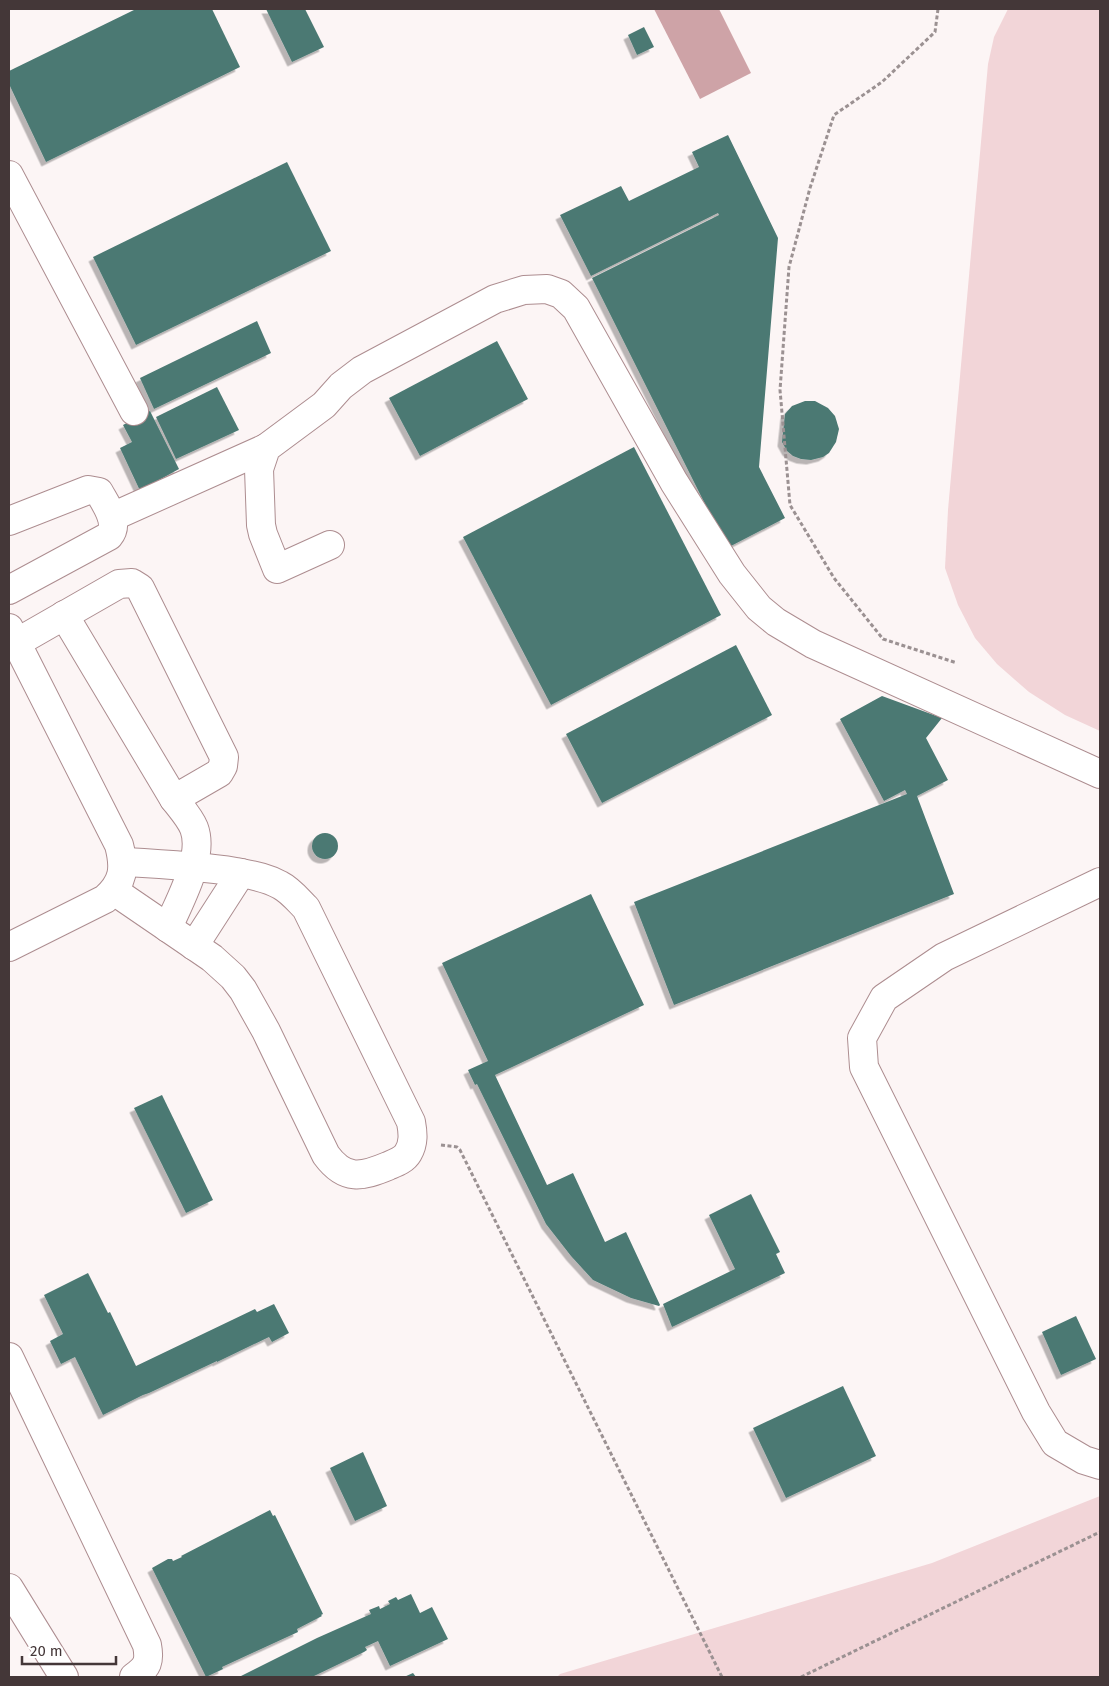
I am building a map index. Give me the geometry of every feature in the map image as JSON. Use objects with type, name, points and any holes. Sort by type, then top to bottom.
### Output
[{"type":"street","points":[[9,175],[134,412]]},
{"type":"street","points":[[112,517],[266,448],[324,405],[341,386],[362,370],[495,299],[524,290],[547,289],[561,294],[576,308],[674,482],[732,574],[759,608],[776,622],[813,644],[1100,774]]},
{"type":"street","points":[[266,448],[258,469],[261,524],[277,570],[330,545]]},
{"type":"street","points":[[9,521],[88,490],[100,492],[112,517],[114,526],[109,536],[9,590]]},
{"type":"street","points":[[9,947],[105,899],[114,891],[121,878],[124,862],[119,845],[13,636],[64,615],[119,584],[132,584],[140,588],[224,757],[223,766],[219,773],[174,799]]},
{"type":"street","points":[[64,615],[174,799],[194,827],[197,840],[194,867],[168,928]]},
{"type":"street","points":[[114,891],[212,958],[233,977],[243,990],[266,1031],[326,1155],[334,1166],[344,1172],[356,1175],[371,1173],[399,1161],[407,1155],[414,1136],[411,1122],[306,908],[295,896],[270,880],[241,873],[194,867],[124,862]]},
{"type":"street","points":[[194,946],[241,873]]},
{"type":"street","points":[[1100,882],[944,957],[884,998],[862,1038],[864,1067],[1036,1412],[1055,1443],[1084,1460],[1100,1465]]},
{"type":"street","points":[[9,1357],[147,1645],[149,1658],[146,1666],[134,1677]]},
{"type":"street","points":[[9,1588],[64,1677]]},
{"type":"path","points":[[938,9],[935,32],[882,82],[834,115],[810,188],[790,267],[780,390],[790,505],[834,578],[884,639],[957,663]]},
{"type":"path","points":[[412,1141],[457,1147],[460,1150],[722,1677]]},
{"type":"path","points":[[800,1677],[1100,1532]]},
{"type":"shaded area","points":[[654,9],[719,9],[751,73],[700,99]]},
{"type":"shaded area","points":[[1008,9],[1100,9],[1100,731],[1065,715],[1029,692],[997,664],[975,638],[958,605],[945,568],[948,510],[988,64],[994,37]]},
{"type":"shaded area","points":[[1100,1496],[1100,1677],[557,1677],[560,1674],[932,1563]]},
{"type":"building","points":[[136,9],[212,9],[240,67],[46,162],[9,84],[9,71]]},
{"type":"building","points":[[266,9],[305,9],[324,47],[292,62]]},
{"type":"building","points":[[644,27],[654,47],[637,55],[628,35]]},
{"type":"building","points":[[728,135],[778,238],[759,467],[785,518],[729,547],[726,546],[592,278],[719,215],[718,213],[591,276],[560,215],[621,186],[629,201],[699,167],[692,152]]},
{"type":"building","points":[[287,162],[331,251],[136,345],[93,257]]},
{"type":"building","points":[[257,321],[271,353],[154,409],[140,378]]},
{"type":"building","points":[[497,341],[528,399],[420,456],[389,398]]},
{"type":"building","points":[[217,387],[239,430],[176,459],[156,417]]},
{"type":"building","points":[[805,401],[815,401],[828,408],[835,416],[839,429],[836,442],[829,453],[823,457],[811,460],[793,456],[787,451],[782,442],[785,414],[792,406]]},
{"type":"building","points":[[150,411],[179,469],[157,481],[161,489],[143,497],[120,448],[132,442],[123,425]]},
{"type":"building","points":[[634,447],[721,615],[551,705],[463,537]]},
{"type":"building","points":[[736,645],[772,715],[602,803],[566,734]]},
{"type":"building","points":[[882,696],[942,718],[926,738],[948,780],[917,796],[954,894],[674,1005],[634,902],[907,794],[905,790],[884,801],[840,719]]},
{"type":"building","points":[[325,833],[334,837],[338,846],[334,855],[325,859],[316,855],[312,846],[316,837]]},
{"type":"building","points":[[591,894],[644,1005],[495,1075],[547,1185],[573,1173],[605,1242],[626,1232],[659,1306],[631,1298],[593,1280],[546,1224],[477,1084],[475,1085],[468,1070],[488,1061],[442,963]]},
{"type":"building","points":[[162,1095],[213,1200],[186,1213],[134,1108]]},
{"type":"building","points":[[751,1194],[780,1252],[776,1254],[785,1273],[672,1327],[663,1304],[735,1269],[709,1215]]},
{"type":"building","points":[[88,1273],[108,1313],[110,1312],[136,1366],[255,1309],[257,1312],[274,1304],[289,1333],[272,1342],[269,1337],[103,1415],[75,1357],[61,1364],[50,1341],[63,1334],[44,1295]]},
{"type":"building","points":[[1076,1316],[1096,1359],[1061,1375],[1042,1332]]},
{"type":"building","points":[[843,1386],[876,1456],[786,1498],[753,1428]]},
{"type":"building","points":[[363,1452],[387,1506],[355,1521],[330,1468]]},
{"type":"building","points":[[270,1510],[273,1516],[275,1515],[323,1614],[297,1629],[298,1632],[222,1667],[223,1669],[206,1677],[152,1568],[168,1559],[173,1561],[182,1557]]},
{"type":"building","points":[[411,1594],[420,1613],[432,1607],[448,1639],[390,1666],[378,1641],[365,1647],[367,1650],[364,1652],[312,1677],[239,1677],[317,1638],[371,1614],[369,1610],[379,1606],[380,1609],[390,1604],[388,1601],[396,1597],[398,1600]]},
{"type":"building","points":[[413,1673],[416,1677],[404,1677]]}]
